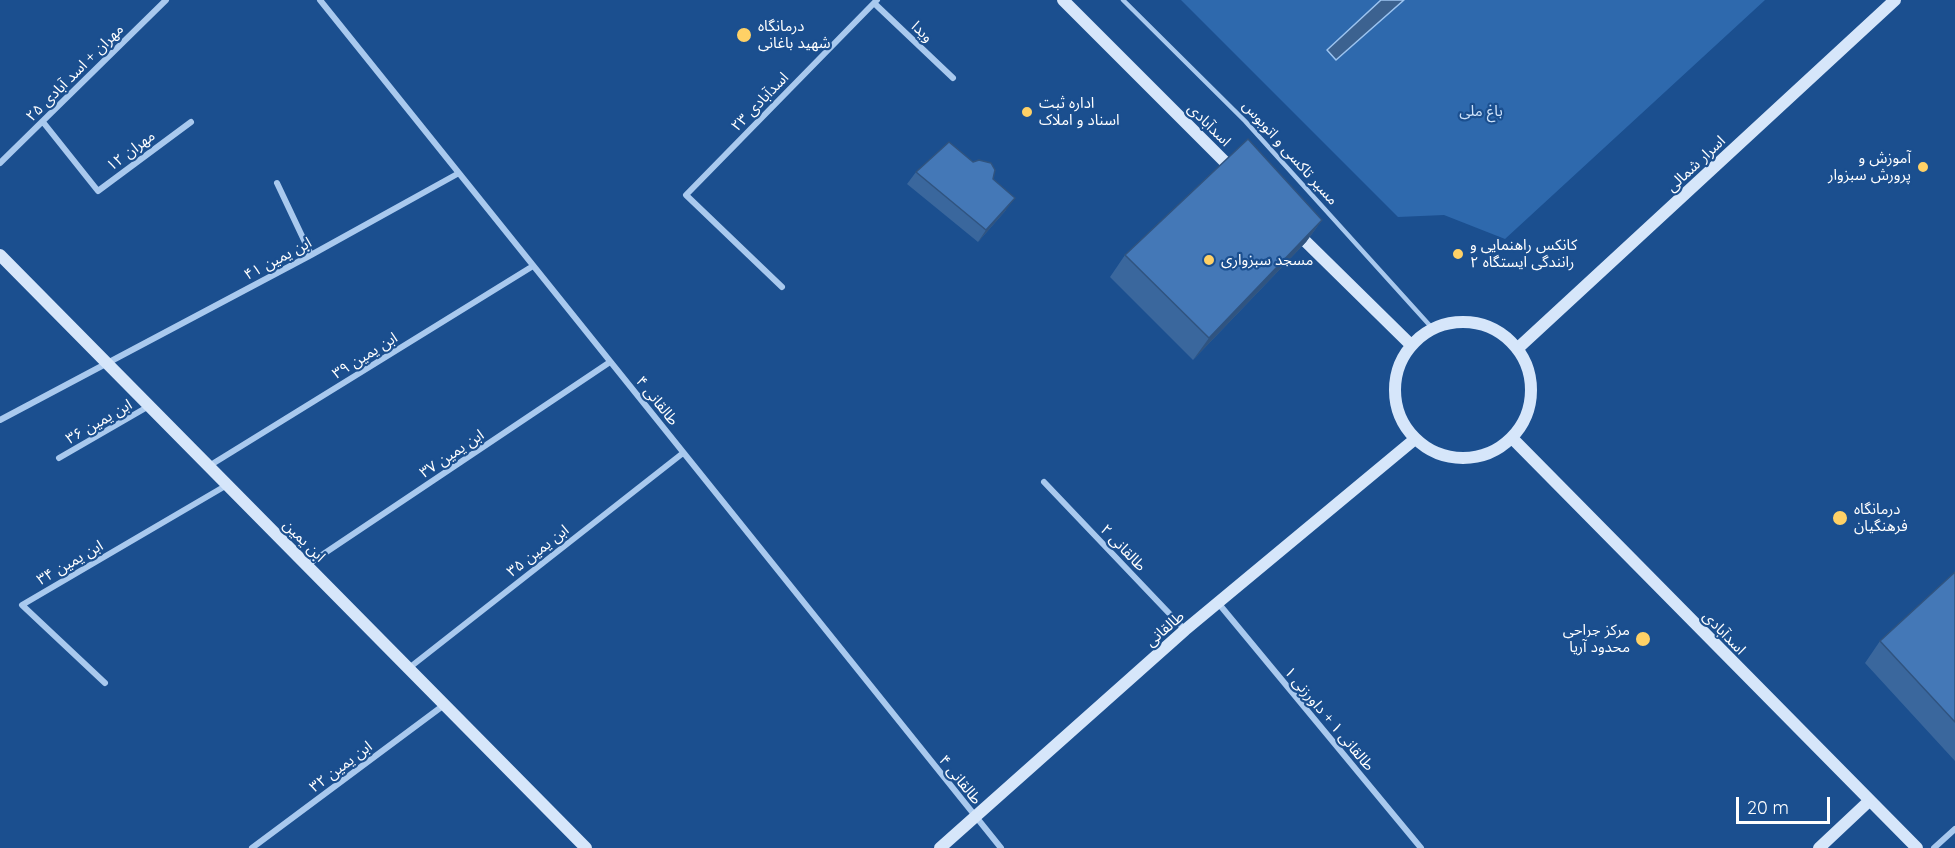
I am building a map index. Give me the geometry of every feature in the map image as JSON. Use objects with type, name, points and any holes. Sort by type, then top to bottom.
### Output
[{"type":"main road","name":"اسدآبادی","points":[[1063,0],[1242,179]]},
{"type":"main road","name":"اسرار شمالی","points":[[1517,349],[1895,0]]},
{"type":"main road","points":[[1284,221],[1411,345]]},
{"type":"main road","name":"ابن یمین","points":[[0,255],[586,848]]},
{"type":"main road","points":[[1454,322],[1477,324],[1498,332],[1517,349],[1528,371],[1531,395],[1525,418],[1512,438],[1490,453],[1464,459],[1437,454],[1414,439],[1400,418],[1394,392],[1398,367],[1411,345],[1433,329],[1454,322]]},
{"type":"main road","name":"اسدآبادی","points":[[1512,438],[1868,801],[1917,848]]},
{"type":"main road","name":"طالقانی","points":[[940,848],[1185,630],[1219,604],[1414,439]]},
{"type":"main road","points":[[1819,848],[1868,801]]},
{"type":"street","name":"مهران + اسد آبادی ۲۵","points":[[0,163],[166,0]]},
{"type":"street","name":"طالقانی ۴","points":[[320,0],[1001,848]]},
{"type":"street","name":"ویدا","points":[[875,2],[953,78]]},
{"type":"street","name":"اسدآبادی ۲۳","points":[[782,287],[686,195],[875,2]]},
{"type":"street","name":"مهران ۱۲","points":[[43,122],[98,191],[191,122]]},
{"type":"street","name":"ابن یمین ۴۱","points":[[0,420],[311,255],[459,173]]},
{"type":"street","points":[[277,183],[311,255]]},
{"type":"street","name":"ابن یمین ۳۹","points":[[209,466],[533,266]]},
{"type":"street","name":"ابن یمین ۳۷","points":[[307,565],[610,362]]},
{"type":"street","name":"ابن یمین ۳۶","points":[[59,458],[150,406]]},
{"type":"street","name":"ابن یمین ۳۵","points":[[409,669],[683,453]]},
{"type":"street","name":"طالقانی ۲","points":[[1044,482],[1185,630]]},
{"type":"street","name":"ابن یمین ۳۴","points":[[105,683],[22,605],[228,485]]},
{"type":"street","name":"طالقانی ۱ + داورزنی ۱","points":[[1219,604],[1421,848]]},
{"type":"street","name":"ابن یمین ۳۲","points":[[252,848],[444,705]]},
{"type":"street","points":[[1934,848],[1955,829]]},
{"type":"lane","name":"مسیر تاکسی و اتوبوس","points":[[1123,0],[1245,121],[1433,329]]},
{"type":"green space","name":"باغ ملی","points":[[1181,0],[1381,0],[1327,50],[1336,60],[1404,0],[1765,0],[1505,239],[1444,215],[1398,217]]},
{"type":"shaded area","points":[[1381,0],[1404,0],[1336,60],[1327,50]]},
{"type":"building","name":"مسجد سبزواری","points":[[1248,139],[1322,220],[1209,338],[1125,255]]},
{"type":"building","points":[[949,142],[973,162],[979,160],[991,163],[995,170],[993,179],[1015,198],[986,230],[916,172]]},
{"type":"building","points":[[1955,572],[1955,722],[1880,641]]},
{"type":"place","name":"درمانگاه شهید باغانی","points":[[744,35]]},
{"type":"place","name":"اداره ثبت اسناد و املاک","points":[[1027,112]]},
{"type":"place","name":"آموزش و پرورش سبزوار","points":[[1923,167]]},
{"type":"place","name":"کانکس راهنمایی و رانندگی ایستگاه ۲","points":[[1458,254]]},
{"type":"place","name":"مسجد سبزواری","points":[[1209,260]]},
{"type":"place","name":"درمانگاه فرهنگیان","points":[[1840,518]]},
{"type":"place","name":"مرکز جراحی محدود آریا","points":[[1643,639]]}]
